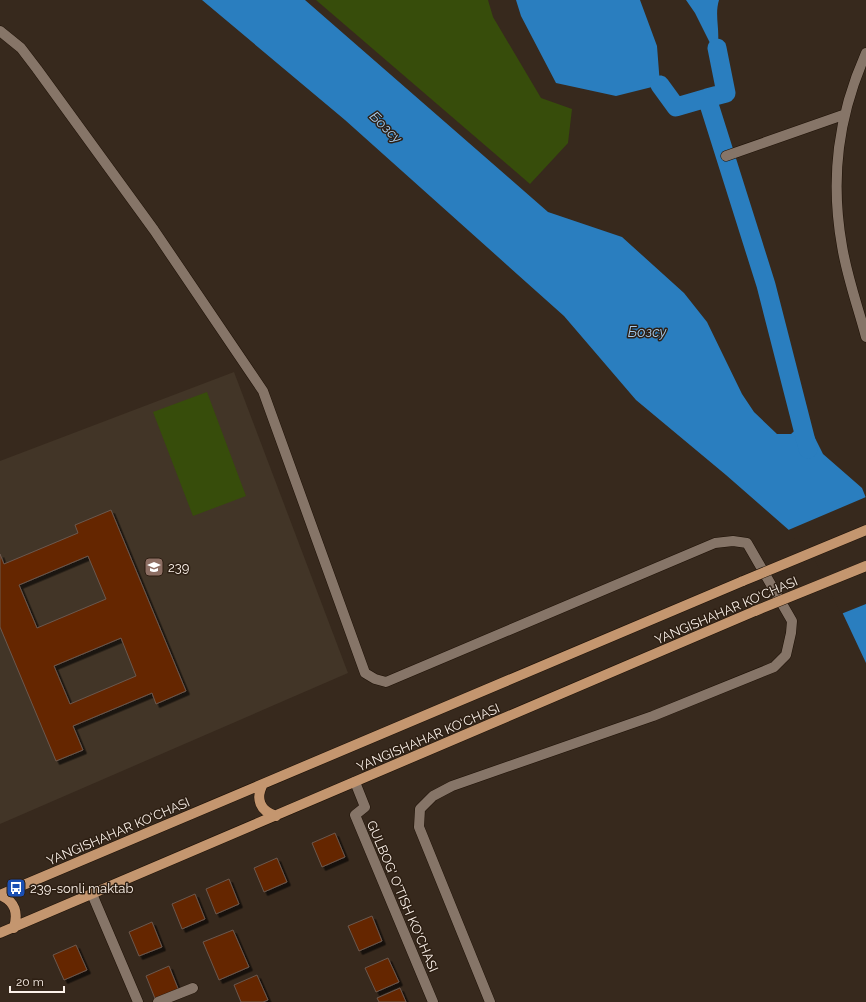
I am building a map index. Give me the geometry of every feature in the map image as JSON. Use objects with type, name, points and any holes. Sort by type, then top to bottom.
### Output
[{"type":"main road","name":"YANGISHAHAR KO‘CHASI","points":[[0,895],[866,530]]},
{"type":"main road","name":"YANGISHAHAR KO‘CHASI","points":[[0,933],[755,611],[866,566]]},
{"type":"main road","points":[[263,784],[259,793],[259,804],[266,811],[276,816]]},
{"type":"main road","points":[[0,895],[9,900],[15,908],[16,918],[14,928]]},
{"type":"street","points":[[0,31],[21,48],[46,82],[154,230],[263,391],[365,673],[375,679],[386,682],[715,543],[733,541],[747,543],[792,621],[786,655],[774,667],[653,716],[452,786],[433,796],[420,809],[419,827],[490,1002]]},
{"type":"street","points":[[866,53],[855,78],[843,115],[838,162],[836,205],[842,247],[866,337]]},
{"type":"street","points":[[726,156],[843,115]]},
{"type":"street","name":"GULBOG' O'TISH KO'CHASI","points":[[355,782],[365,806],[355,815],[433,1002]]},
{"type":"street","points":[[92,894],[138,1002]]},
{"type":"street","points":[[158,1002],[193,988]]},
{"type":"shaded area","name":"239","points":[[234,372],[348,673],[0,824],[0,461]]},
{"type":"green space","points":[[316,0],[488,0],[493,17],[541,98],[572,109],[568,143],[530,184]]},
{"type":"green space","points":[[207,392],[246,496],[193,516],[153,412]]},
{"type":"water","name":"Бозсу","points":[[202,0],[305,0],[548,212],[622,237],[684,293],[707,322],[742,394],[754,412],[777,434],[791,434],[806,420],[823,454],[862,488],[866,498],[866,663],[814,552],[726,475],[636,400],[564,316],[345,120]]},
{"type":"water","points":[[516,0],[640,0],[657,46],[660,85],[616,96],[556,83],[521,16]]},
{"type":"water","points":[[686,0],[719,0],[717,12],[717,48],[711,45],[695,13]]},
{"type":"pier","points":[[866,497],[866,604],[841,614],[812,554],[786,531]]},
{"type":"building","points":[[111,510],[186,691],[156,704],[152,693],[73,726],[83,750],[56,761],[0,627],[0,554],[4,564],[78,533],[75,525]],"holes":[[[88,556],[106,599],[37,628],[19,585]],[[121,638],[136,676],[70,704],[54,666]]]},
{"type":"building","points":[[335,833],[345,857],[322,867],[312,843]]},
{"type":"building","points":[[277,858],[287,882],[264,892],[254,868]]},
{"type":"building","points":[[229,879],[239,904],[216,914],[206,889]]},
{"type":"building","points":[[195,894],[205,919],[182,929],[172,904]]},
{"type":"building","points":[[372,916],[382,941],[359,951],[348,926]]},
{"type":"building","points":[[152,922],[162,947],[139,956],[129,932]]},
{"type":"building","points":[[233,930],[249,967],[219,980],[203,942]]},
{"type":"building","points":[[76,945],[87,970],[64,980],[53,955]]},
{"type":"building","points":[[388,958],[399,982],[376,992],[365,968]]},
{"type":"building","points":[[169,966],[179,991],[156,1001],[146,976]]},
{"type":"building","points":[[257,975],[268,1000],[263,1002],[241,1002],[234,985]]},
{"type":"building","points":[[400,988],[406,1002],[379,1002],[377,998]]},
{"type":"waterway","points":[[717,48],[726,93],[707,98],[766,285],[808,449]]},
{"type":"waterway","points":[[660,85],[676,107],[707,98]]},
{"type":"place","name":"239","points":[[154,567]]},
{"type":"place","name":"239-sonli maktab","points":[[16,888]]}]
